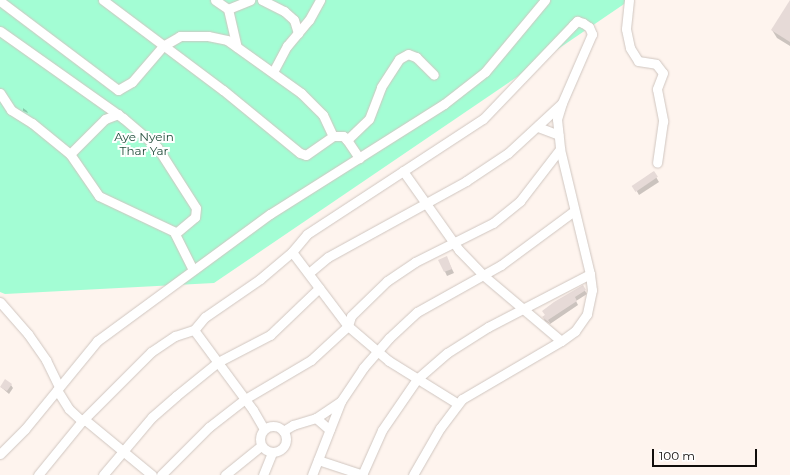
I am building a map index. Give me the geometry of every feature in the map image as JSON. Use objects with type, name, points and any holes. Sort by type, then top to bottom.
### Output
[{"type":"street","points":[[103,0],[300,153],[306,155],[333,136],[343,136],[359,158]]},
{"type":"street","points":[[215,0],[228,9],[237,47]]},
{"type":"street","points":[[228,9],[250,0]]},
{"type":"street","points":[[262,0],[284,11],[294,20],[298,33]]},
{"type":"street","points":[[273,72],[320,0]]},
{"type":"street","points":[[0,454],[97,341],[270,214],[444,104],[484,72],[545,0]]},
{"type":"street","points":[[629,0],[626,29],[630,48],[638,61],[656,64],[663,73],[657,89],[663,121],[657,164]]},
{"type":"street","points":[[0,1],[118,90],[132,82],[163,46],[180,36],[191,35],[227,40],[301,93],[323,115],[333,136]]},
{"type":"street","points":[[38,475],[83,420],[151,352],[174,336],[194,330],[205,317],[260,279],[292,252],[308,234],[483,119],[577,21],[589,27],[592,34],[562,103],[558,118],[560,150],[590,274],[592,290],[587,314],[575,331],[561,341],[474,390],[458,404],[440,428],[413,475]]},
{"type":"street","points":[[0,31],[118,114],[153,142],[196,208],[195,216],[175,232]]},
{"type":"street","points":[[347,140],[369,119],[381,87],[398,59],[408,54],[416,57],[434,75]]},
{"type":"street","points":[[0,93],[11,110],[32,123],[70,154],[99,196],[175,232]]},
{"type":"street","points":[[310,272],[328,257],[426,201],[466,181],[508,153],[538,127],[562,103]]},
{"type":"street","points":[[70,154],[105,119],[118,114]]},
{"type":"street","points":[[538,127],[559,135]]},
{"type":"street","points":[[161,475],[208,427],[245,399],[311,360],[348,326],[351,316],[387,282],[415,262],[493,223],[520,201],[560,150]]},
{"type":"street","points":[[403,171],[426,201],[453,242],[483,275],[561,341]]},
{"type":"street","points":[[312,475],[341,401],[377,351],[417,312],[520,253],[574,211]]},
{"type":"street","points":[[175,232],[176,238],[193,270]]},
{"type":"street","points":[[292,252],[310,272],[319,288],[348,326],[377,351],[417,379],[458,404]]},
{"type":"street","points":[[318,460],[362,475],[382,430],[417,379],[447,353],[488,327],[524,310],[590,274]]},
{"type":"street","points":[[103,475],[152,417],[218,362],[270,335],[319,288]]},
{"type":"street","points":[[0,302],[28,334],[46,360],[69,409],[124,451],[152,475]]},
{"type":"street","points":[[194,330],[245,399],[264,429]]},
{"type":"street","points":[[283,431],[293,425],[316,418],[341,401]]},
{"type":"street","points":[[316,418],[330,430]]},
{"type":"street","points":[[263,475],[272,453],[283,448],[286,436],[283,431],[277,427],[264,429]]},
{"type":"street","points":[[261,446],[261,434],[264,429]]},
{"type":"street","points":[[261,446],[272,453]]},
{"type":"street","points":[[225,475],[261,446]]},
{"type":"green space","name":"Aye Nyein Thar Yar","points":[[0,0],[630,0],[214,283],[5,294],[0,292]]},
{"type":"building","points":[[790,0],[790,42],[771,30]]},
{"type":"building","points":[[654,171],[658,177],[636,192],[632,186]]},
{"type":"building","points":[[447,256],[452,269],[444,272],[438,260]]},
{"type":"building","points":[[583,285],[586,290],[575,297],[577,301],[548,320],[551,324],[542,317],[545,315],[542,311]]},
{"type":"building","points":[[5,379],[12,384],[7,391],[0,387]]}]
